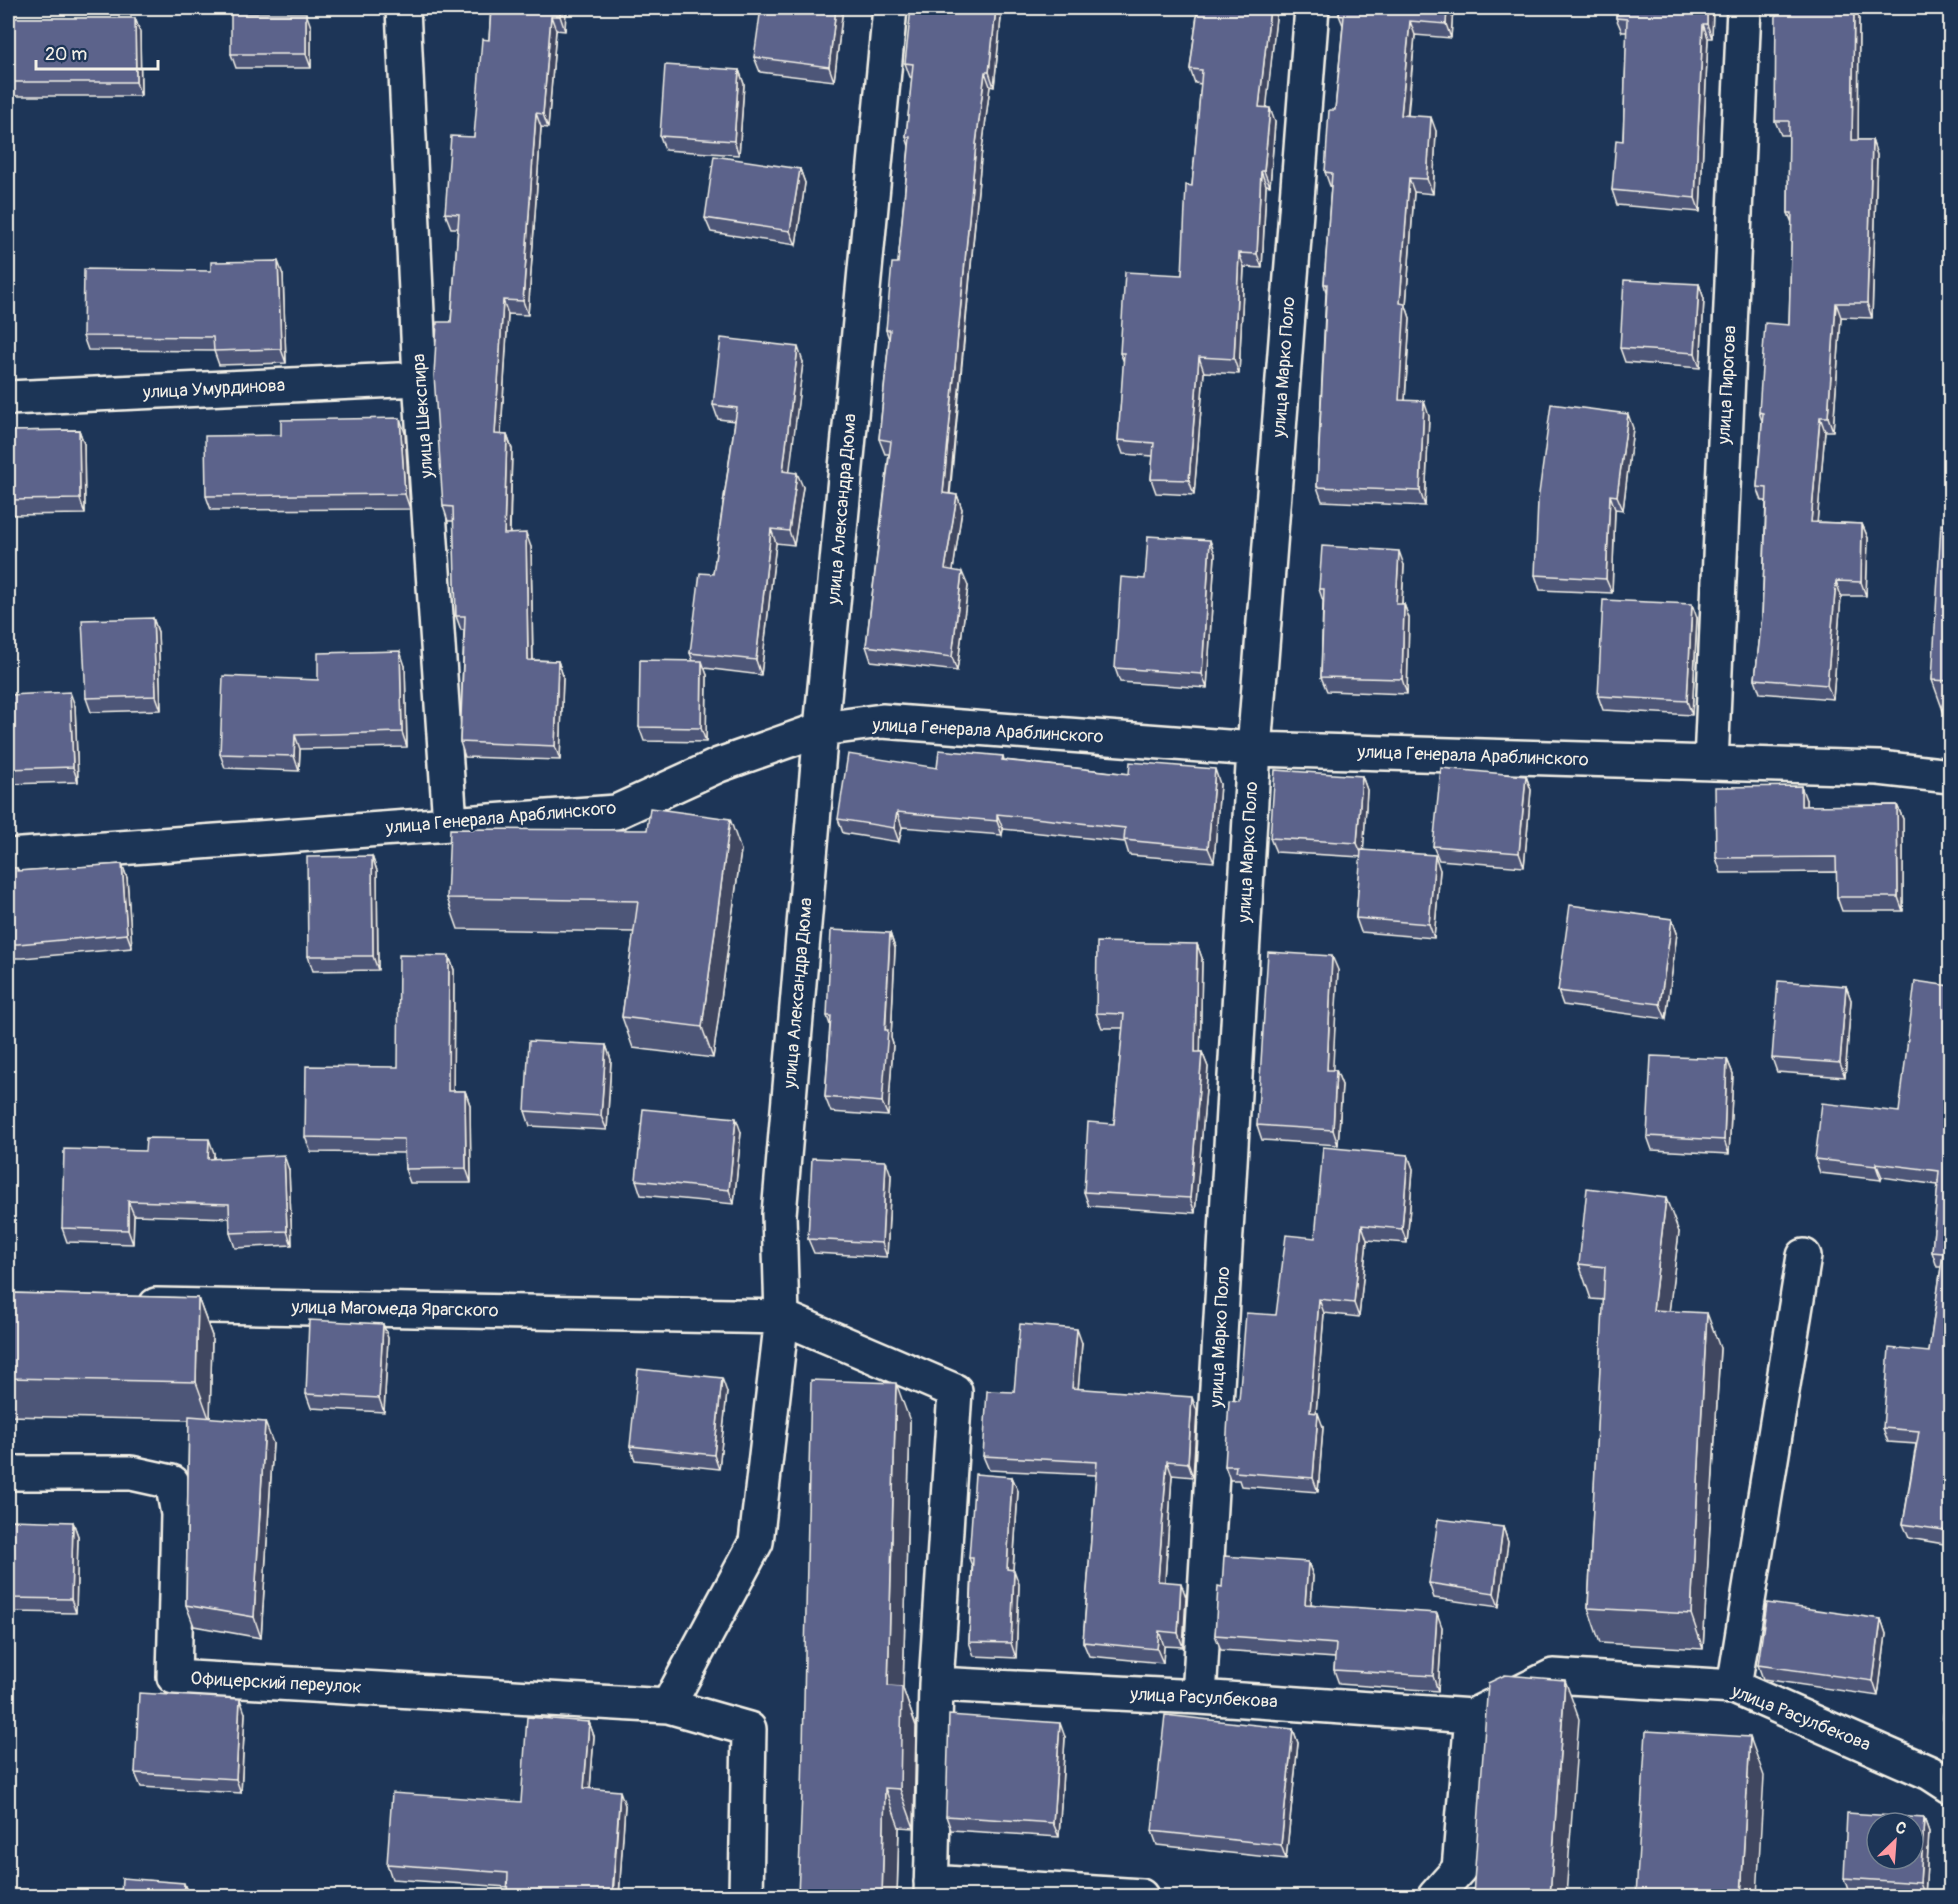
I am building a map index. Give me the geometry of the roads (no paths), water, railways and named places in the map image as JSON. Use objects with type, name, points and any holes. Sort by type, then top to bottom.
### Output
[{"type":"street","name":"улица Шекспира","points":[[403,8],[420,379],[450,823]]},
{"type":"street","name":"улица Александра Дюма","points":[[668,1706],[756,1542],[782,1317],[779,1214],[821,729],[890,8]]},
{"type":"street","name":"улица Марко Поло","points":[[1199,1697],[1254,749],[1312,8]]},
{"type":"street","name":"улица Пирогова","points":[[1711,763],[1744,8]]},
{"type":"street","name":"улица Умурдинова","points":[[8,398],[420,379]]},
{"type":"street","name":"улица Генерала Араблинского","points":[[8,856],[616,812],[719,765],[821,729],[882,720],[1254,749],[1879,768],[1950,776]]},
{"type":"street","points":[[1734,1687],[1804,1256]]},
{"type":"street","name":"улица Магомеда Ярагского","points":[[127,1304],[782,1317]]},
{"type":"street","points":[[782,1317],[956,1391],[936,1684],[931,1889],[1141,1896]]},
{"type":"street","name":"Офицерский переулок","points":[[8,1473],[131,1473],[172,1482],[177,1514],[174,1677],[668,1706]]},
{"type":"street","name":"улица Расулбекова","points":[[936,1684],[1199,1697],[1472,1716],[1553,1676],[1734,1687],[1930,1773],[1950,1786]]},
{"type":"street","points":[[668,1706],[749,1729],[746,1896]]},
{"type":"street","points":[[1435,1896],[1459,1869],[1472,1716]]}]
